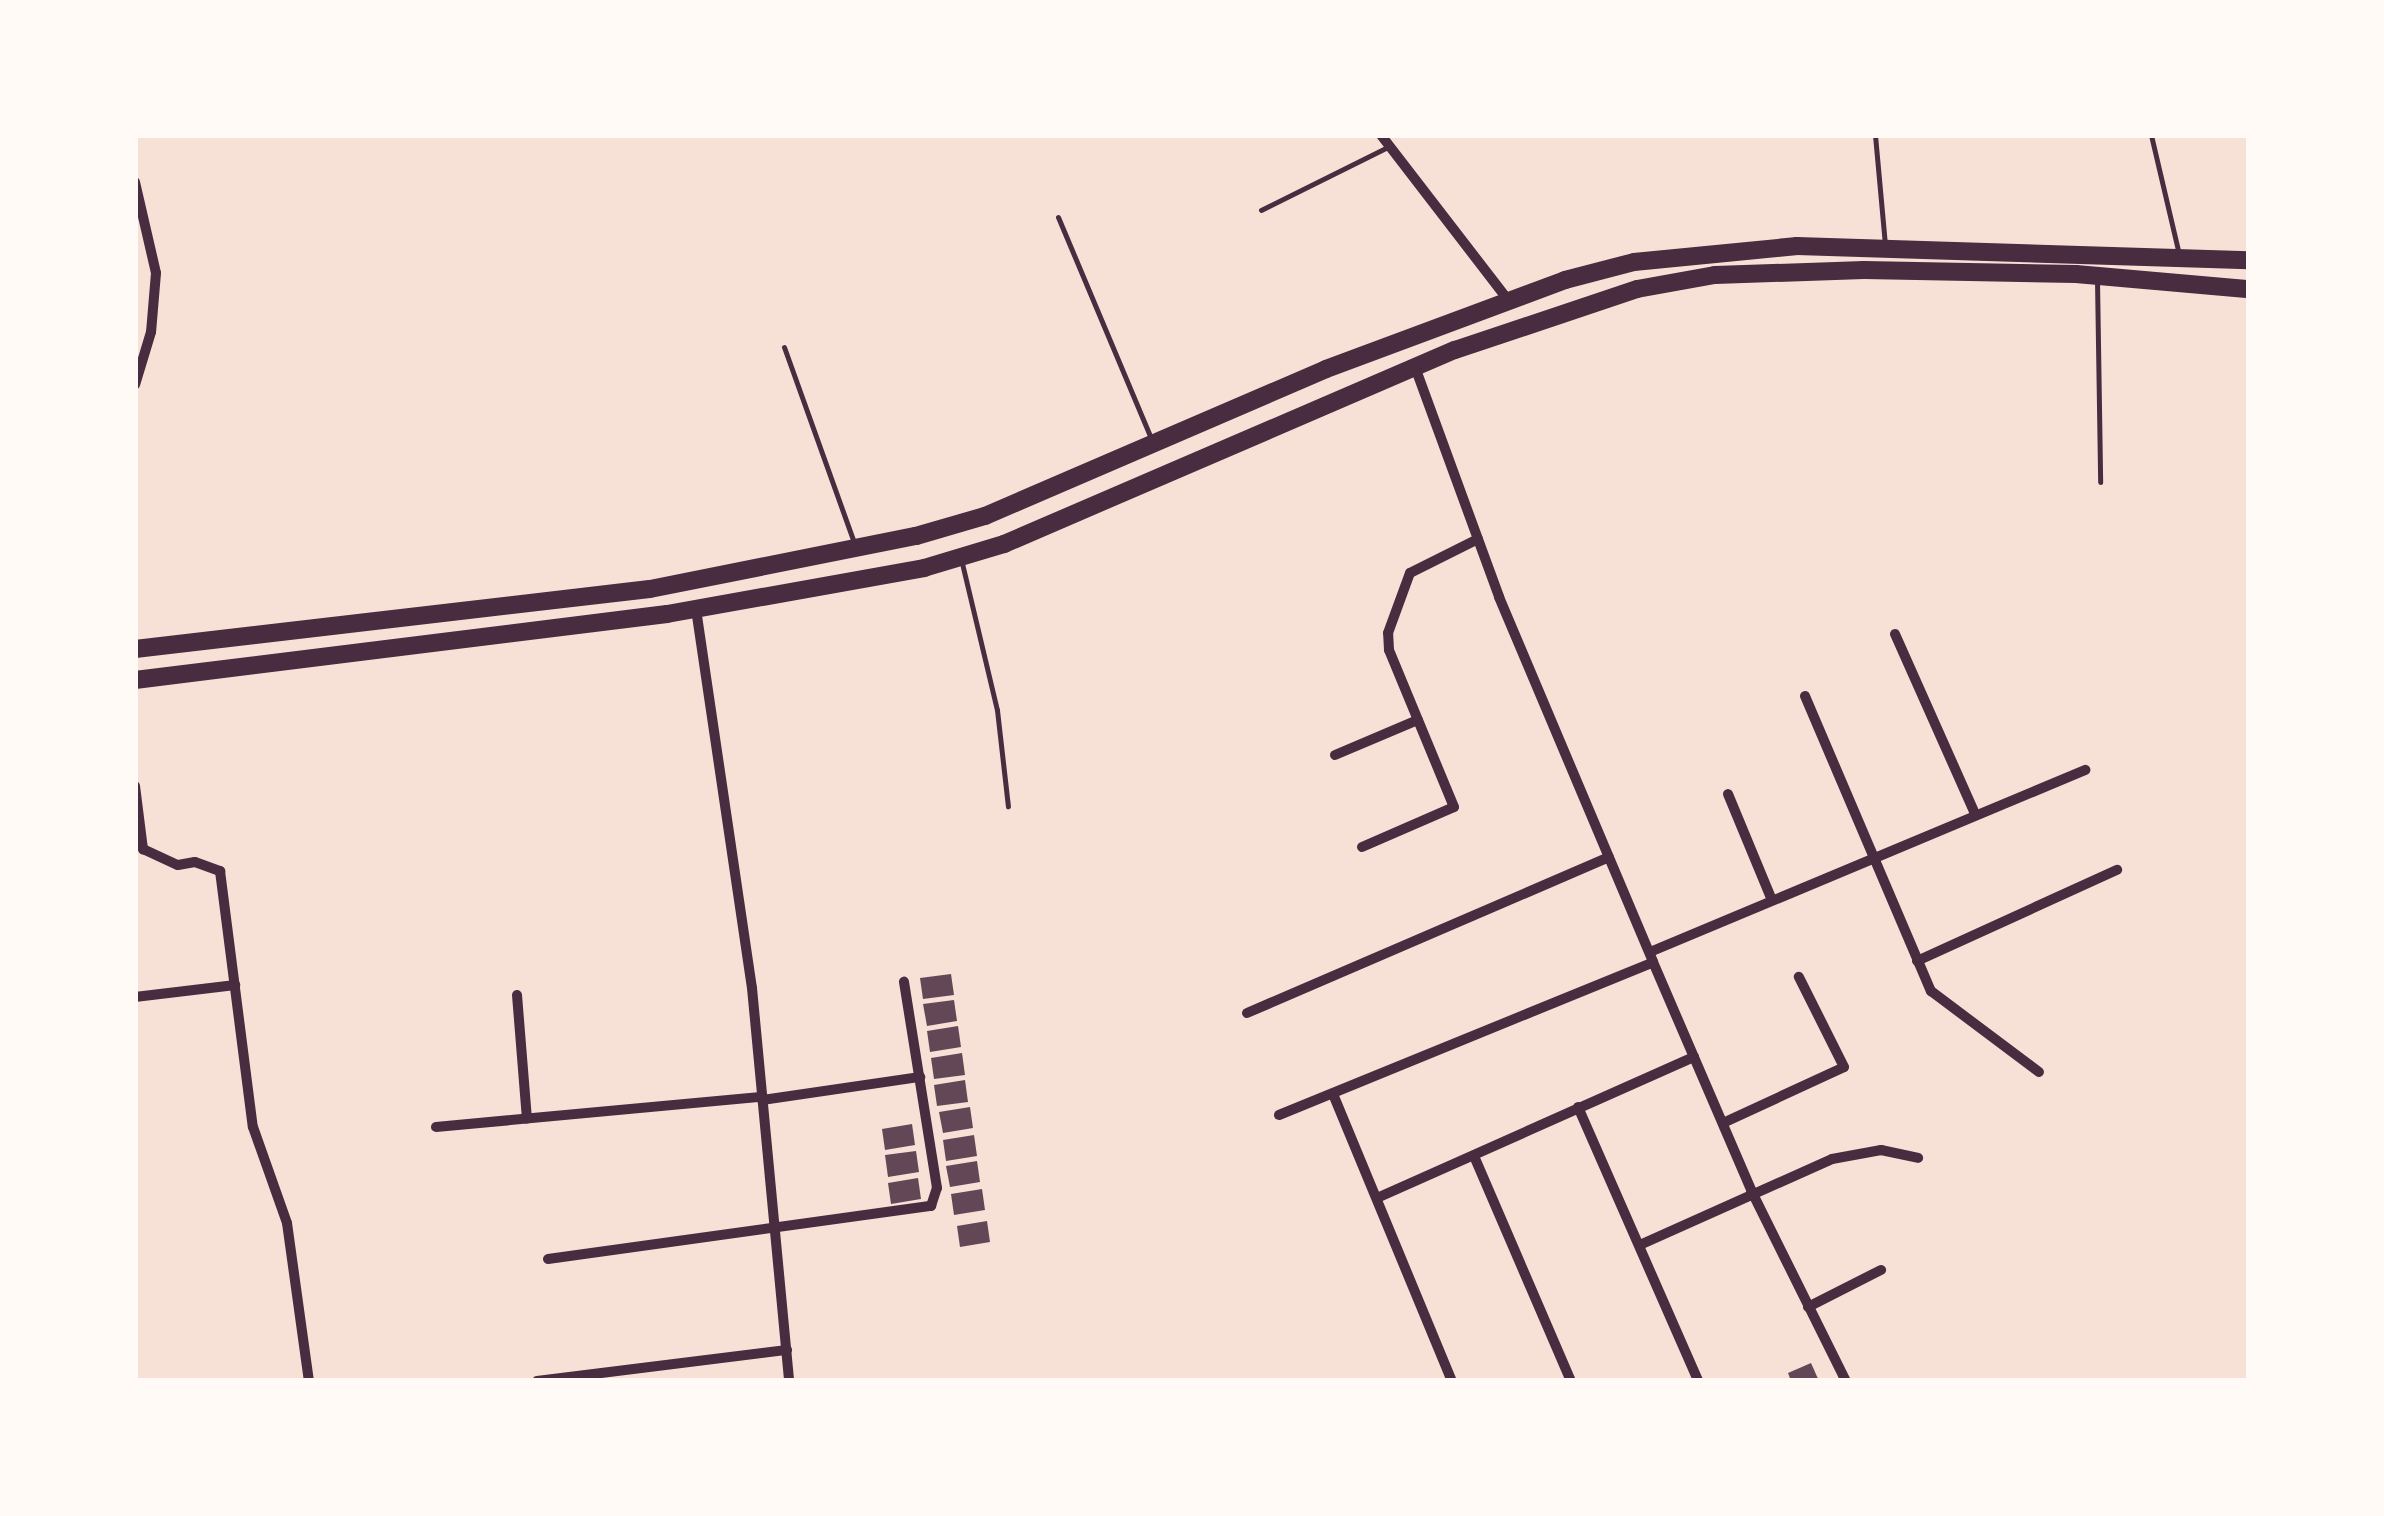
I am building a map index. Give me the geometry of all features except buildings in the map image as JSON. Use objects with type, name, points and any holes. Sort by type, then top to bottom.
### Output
[{"type":"main road","points":[[135,649],[650,589],[857,550],[985,516],[1338,364],[1508,301],[1634,262],[1797,246],[2249,260]]},
{"type":"main road","points":[[135,680],[696,609],[960,557],[1415,366],[1637,289],[1715,276],[1864,270],[2098,276],[2249,289]]},
{"type":"main road","points":[[1338,364],[1350,393]]},
{"type":"street","points":[[1381,135],[1508,301]]},
{"type":"street","points":[[135,182],[156,273],[151,332],[135,385]]},
{"type":"street","points":[[1415,366],[1478,538],[1609,857],[1751,1190],[1846,1381]]},
{"type":"street","points":[[1362,847],[1454,807],[1387,640],[1404,580],[1478,538]]},
{"type":"street","points":[[696,609],[762,1099],[789,1381]]},
{"type":"street","points":[[1895,634],[1975,814]]},
{"type":"street","points":[[1806,696],[1931,991],[2038,1072]]},
{"type":"street","points":[[1335,755],[1418,720]]},
{"type":"street","points":[[1280,1114],[1652,957],[1772,900],[2085,770]]},
{"type":"street","points":[[135,786],[142,848],[178,865],[195,862],[220,871],[253,1127],[288,1223],[309,1381]]},
{"type":"street","points":[[1728,794],[1772,900]]},
{"type":"street","points":[[1247,1013],[1609,857]]},
{"type":"street","points":[[1917,962],[2117,870]]},
{"type":"street","points":[[1723,1123],[1844,1067],[1799,977]]},
{"type":"street","points":[[548,1259],[931,1206],[937,1188],[904,982]]},
{"type":"street","points":[[135,997],[234,985]]},
{"type":"street","points":[[517,995],[527,1119]]},
{"type":"street","points":[[1377,1198],[1694,1057]]},
{"type":"street","points":[[436,1128],[762,1099],[920,1077]]},
{"type":"street","points":[[1334,1094],[1452,1381]]},
{"type":"street","points":[[1578,1107],[1642,1244],[1698,1381]]},
{"type":"street","points":[[1642,1244],[1751,1190],[1861,1153],[1918,1158]]},
{"type":"street","points":[[1474,1156],[1571,1381]]},
{"type":"street","points":[[1808,1307],[1881,1270]]},
{"type":"street","points":[[537,1381],[787,1350]]},
{"type":"lane","points":[[1874,135],[1885,247]]},
{"type":"lane","points":[[2151,135],[2180,256]]},
{"type":"lane","points":[[1261,210],[1390,146]]},
{"type":"lane","points":[[1058,217],[1154,444]]},
{"type":"lane","points":[[2098,276],[2100,482]]},
{"type":"lane","points":[[784,347],[857,550]]},
{"type":"lane","points":[[960,557],[997,710],[1008,806]]}]
